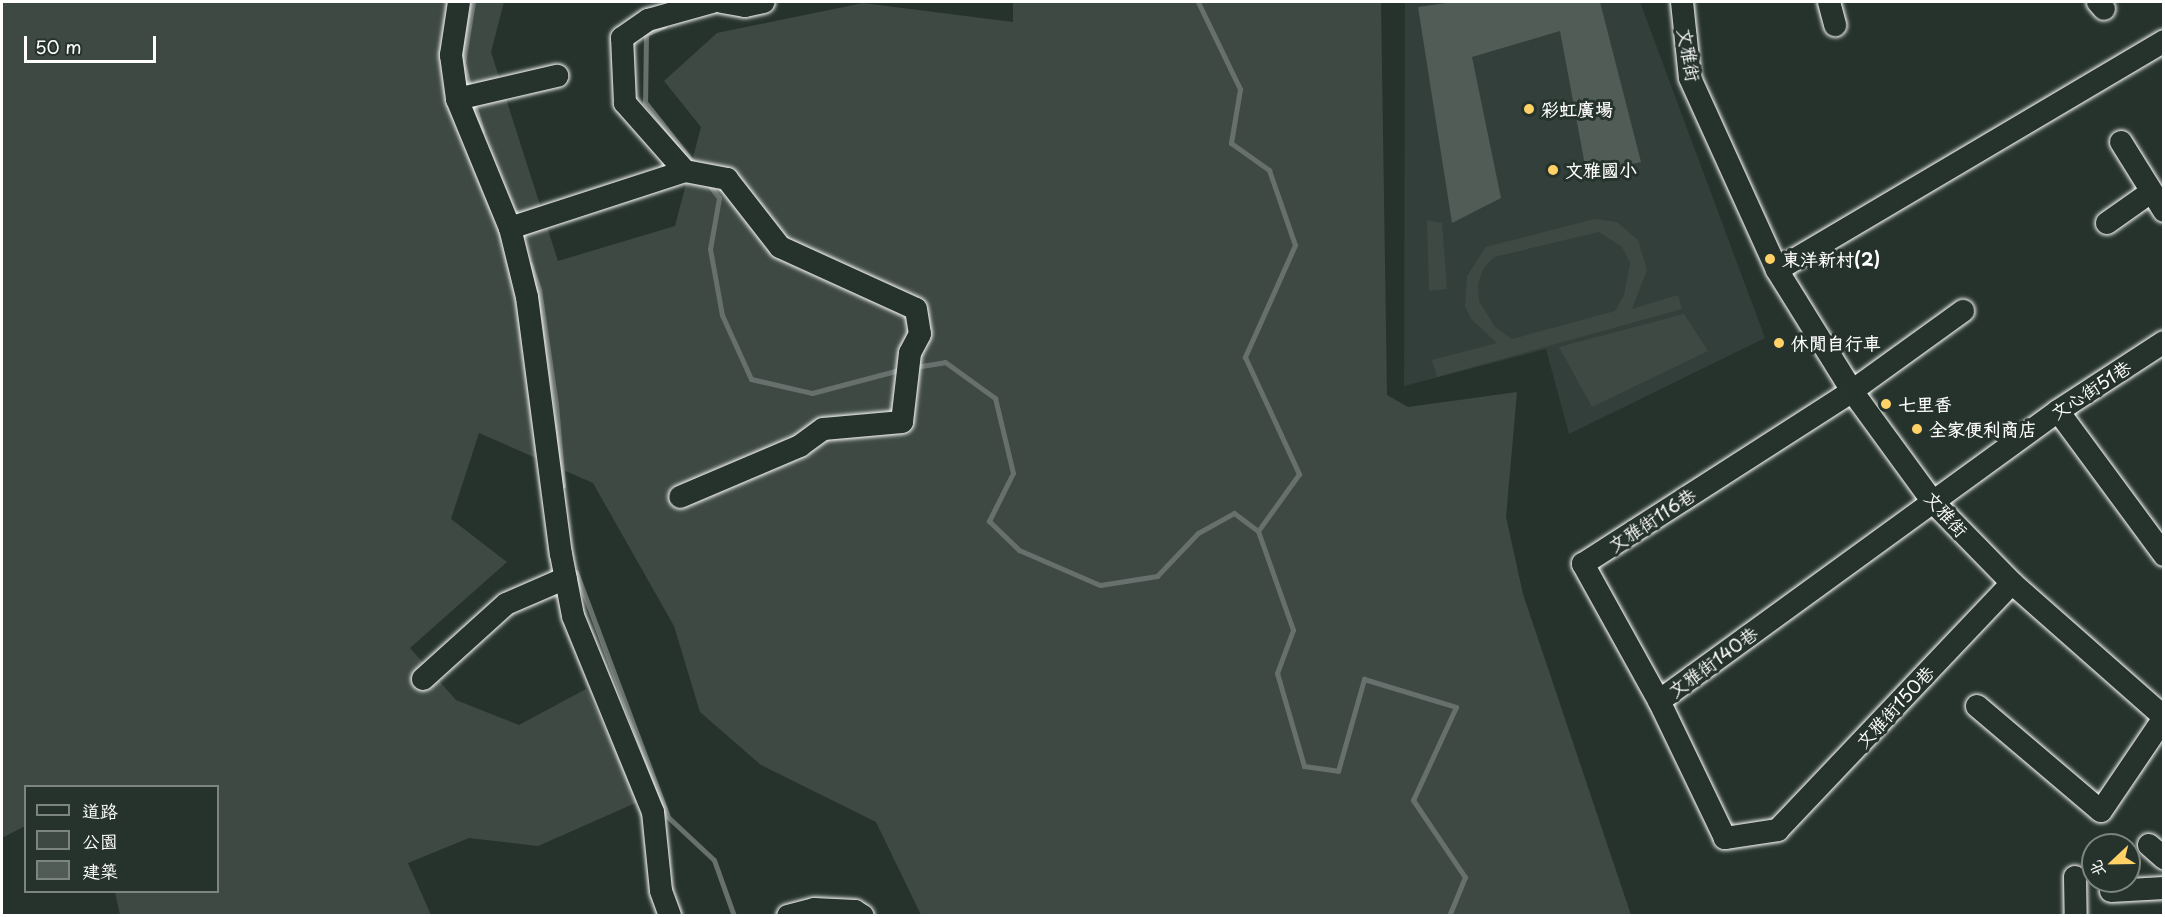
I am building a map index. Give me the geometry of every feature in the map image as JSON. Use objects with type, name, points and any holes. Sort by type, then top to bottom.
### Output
[{"type":"street","points":[[462,2],[451,55],[515,226],[573,616],[653,812],[661,891],[670,915]]},
{"type":"street","points":[[722,2],[746,6],[765,2]]},
{"type":"street","name":"文雅街","points":[[1682,2],[1690,78],[1777,270],[1852,391],[1933,502],[2012,584],[2163,718]]},
{"type":"street","points":[[1829,2],[1835,25]]},
{"type":"street","points":[[694,6],[648,20],[622,38],[625,103],[696,173]]},
{"type":"street","points":[[1777,270],[2163,41]]},
{"type":"street","points":[[467,96],[556,76]]},
{"type":"street","points":[[2121,142],[2163,212]]},
{"type":"street","points":[[515,226],[696,173],[727,179],[780,247],[915,309],[920,334],[908,368],[902,422],[823,429],[800,446],[680,497]]},
{"type":"street","points":[[2107,223],[2151,192]]},
{"type":"street","points":[[1852,391],[1964,311]]},
{"type":"street","name":"文心街51巷","points":[[1933,502],[2058,411],[2163,342]]},
{"type":"street","name":"文雅街116巷","points":[[1659,701],[1582,564],[1852,391]]},
{"type":"street","points":[[2058,411],[2163,555]]},
{"type":"street","name":"文雅街140巷","points":[[1778,830],[1725,838],[1659,701],[1933,502]]},
{"type":"street","points":[[423,679],[506,604],[566,578]]},
{"type":"street","name":"文雅街150巷","points":[[1778,830],[2012,584]]},
{"type":"street","points":[[1977,706],[2101,811],[2163,718]]},
{"type":"street","points":[[2075,877],[2076,915]]},
{"type":"street","points":[[2141,889],[2163,888]]},
{"type":"street","points":[[788,915],[814,909],[855,911],[863,915]]},
{"type":"shaded area","name":"文雅國小","points":[[1405,2],[1640,2],[1765,338],[1569,434],[1546,349],[1404,386]]},
{"type":"green space","points":[[2,2],[504,2],[491,52],[558,261],[675,226],[701,127],[664,81],[717,33],[863,3],[1013,22],[1013,2],[1381,2],[1387,395],[1408,407],[1517,392],[1506,517],[1523,594],[1631,915],[921,915],[876,822],[761,765],[700,712],[674,626],[593,483],[479,433],[451,519],[507,562],[410,648],[456,700],[519,725],[586,689],[640,801],[538,846],[469,838],[408,863],[431,915],[120,915],[115,893],[219,893],[219,785],[24,785],[24,827],[2,838]]},
{"type":"green space","points":[[1594,219],[1617,222],[1638,240],[1647,270],[1632,309],[1678,295],[1682,309],[1437,377],[1432,360],[1497,343],[1471,319],[1465,306],[1467,276],[1486,247]],"holes":[[[1599,232],[1622,247],[1630,263],[1624,295],[1615,311],[1512,339],[1495,327],[1479,301],[1478,285],[1483,269],[1494,257]]]},
{"type":"green space","points":[[1427,220],[1442,223],[1447,289],[1429,291]]},
{"type":"green space","points":[[1684,314],[1708,351],[1592,407],[1559,347]]},
{"type":"building","points":[[1453,2],[1600,2],[1641,162],[1587,176],[1560,31],[1472,57],[1501,198],[1452,223],[1418,7]]},
{"type":"waterway","points":[[471,91],[463,63],[473,2]]},
{"type":"waterway","points":[[1198,2],[1240,89],[1231,143],[1269,170],[1295,245],[1245,357],[1299,474],[1258,531],[1293,630],[1277,673],[1304,766],[1338,771],[1364,679],[1456,707],[1413,800],[1465,877],[1449,916]]},
{"type":"waterway","points":[[664,26],[646,34],[645,102],[695,165]]},
{"type":"waterway","points":[[473,100],[482,131]]},
{"type":"waterway","points":[[707,182],[719,198],[710,249],[722,315],[751,379],[812,393],[903,369]]},
{"type":"waterway","points":[[530,264],[539,289],[556,404],[563,486]]},
{"type":"waterway","points":[[915,367],[945,362],[995,398],[1013,473],[989,521],[1019,550],[1100,585],[1157,576],[1198,533],[1234,513],[1258,531]]},
{"type":"waterway","points":[[576,572],[668,817],[714,860],[734,916]]},
{"type":"place","name":"彩虹廣場","points":[[1529,109]]},
{"type":"place","name":"文雅國小","points":[[1553,170]]},
{"type":"place","name":"東洋新村(2)","points":[[1770,259]]},
{"type":"place","name":"休閒自行車","points":[[1779,343]]},
{"type":"place","name":"七里香","points":[[1886,404]]},
{"type":"place","name":"全家便利商店","points":[[1917,429]]}]
